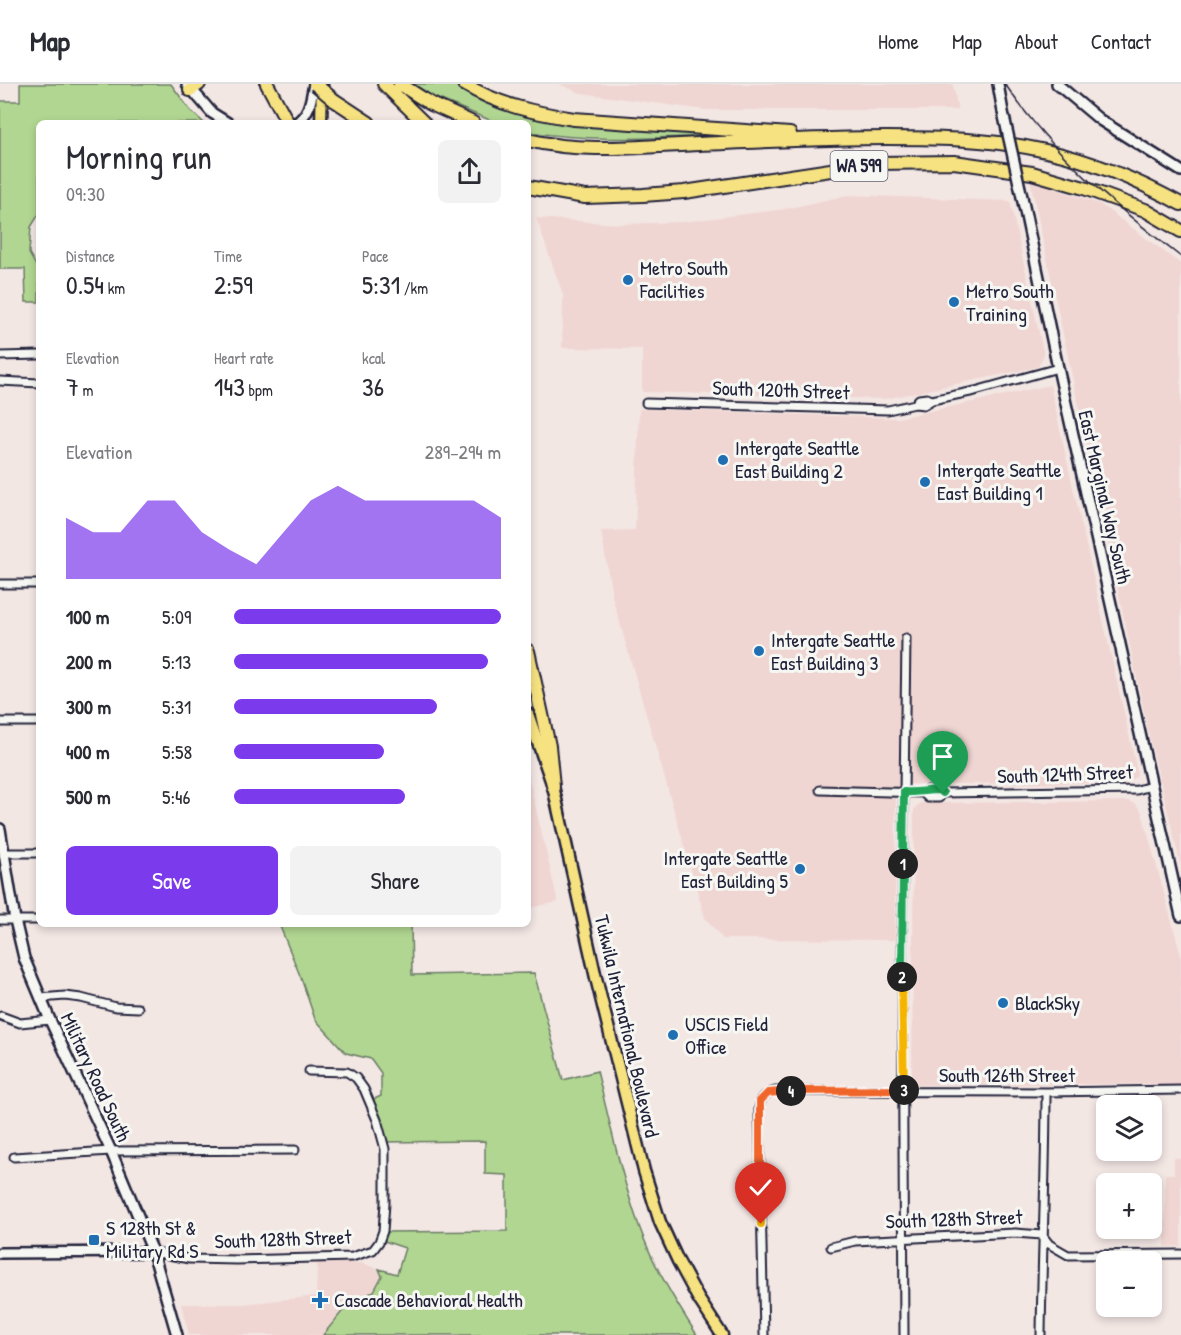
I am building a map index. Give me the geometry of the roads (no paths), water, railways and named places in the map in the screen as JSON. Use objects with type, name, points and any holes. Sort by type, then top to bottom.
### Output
[{"type":"highway","points":[[267,84],[287,120]]},
{"type":"highway","points":[[315,84],[364,120]]},
{"type":"highway","points":[[384,84],[421,120]]},
{"type":"highway","points":[[400,84],[431,104],[466,120]]},
{"type":"highway","points":[[464,84],[499,102],[533,112],[566,118],[833,138]]},
{"type":"highway","name":"WA 599","points":[[531,141],[542,144],[593,148],[833,138],[949,138],[992,141],[1047,151],[1084,162],[1129,179],[1181,204]]},
{"type":"highway","name":"WA 599","points":[[531,188],[585,197],[643,195],[684,192],[878,163],[954,162],[1032,173],[1083,188],[1145,210],[1181,231]]},
{"type":"highway","points":[[531,665],[549,746],[552,786]]},
{"type":"main road","points":[[321,120],[322,84]]},
{"type":"main road","name":"Tukwila International Boulevard","points":[[531,723],[552,786],[596,978],[644,1171],[660,1222],[678,1261],[722,1335]]},
{"type":"street","points":[[300,120],[308,111],[315,84]]},
{"type":"street","name":"East Marginal Way South","points":[[998,84],[1058,368],[1181,916]]},
{"type":"street","points":[[1057,84],[1100,120],[1181,171]]},
{"type":"street","points":[[192,86],[212,113],[223,120]]},
{"type":"street","points":[[0,356],[36,355]]},
{"type":"street","name":"South 120th Street","points":[[646,403],[888,410],[915,404],[919,399],[932,400],[975,391],[1058,368]]},
{"type":"street","points":[[0,381],[36,383]]},
{"type":"street","points":[[0,584],[36,584]]},
{"type":"street","points":[[904,1335],[902,952],[906,638]]},
{"type":"street","points":[[0,722],[36,722]]},
{"type":"street","name":"South 124th Street","points":[[820,790],[923,793],[927,790],[940,790],[943,793],[1122,790],[1151,786]]},
{"type":"street","name":"Military Road South","points":[[0,829],[15,920],[24,958],[40,998],[111,1151],[153,1252],[177,1335]]},
{"type":"street","points":[[4,853],[36,853]]},
{"type":"street","points":[[0,920],[36,920]]},
{"type":"street","points":[[40,998],[65,996],[116,1007],[138,1008]]},
{"type":"street","points":[[1,1016],[20,1023],[50,1020]]},
{"type":"street","name":"South 128th Street","points":[[0,1253],[153,1252],[189,1259],[237,1260],[352,1257],[373,1250],[383,1231],[385,1203],[385,1149],[377,1120],[364,1089],[356,1078],[347,1072],[309,1071]]},
{"type":"street","name":"South 126th Street","points":[[764,1335],[759,1109],[763,1097],[775,1091],[1181,1090]]},
{"type":"street","points":[[1041,1335],[1046,1092]]},
{"type":"street","points":[[14,1157],[111,1151],[295,1150]]},
{"type":"street","name":"South 128th Street","points":[[831,1247],[855,1241],[1015,1233],[1042,1235],[1059,1251],[1068,1255],[1181,1254]]},
{"type":"tram line","points":[[1005,84],[1043,133],[1086,178],[1181,257]]},
{"type":"place","name":"Metro South Facilities","points":[[628,280]]},
{"type":"place","name":"Metro South Training","points":[[954,302]]},
{"type":"place","name":"Intergate Seattle East Building 2","points":[[723,460]]},
{"type":"place","name":"Intergate Seattle East Building 1","points":[[925,482]]},
{"type":"place","name":"Intergate Seattle East Building 3","points":[[759,651]]},
{"type":"place","name":"Intergate Seattle East Building 5","points":[[800,869]]},
{"type":"place","name":"BlackSky","points":[[1003,1003]]},
{"type":"place","name":"USCIS Field Office","points":[[673,1035]]},
{"type":"place","name":"S 128th St & Military Rd S","points":[[94,1240]]},
{"type":"place","name":"Cascade Behavioral Health","points":[[320,1300]]}]
